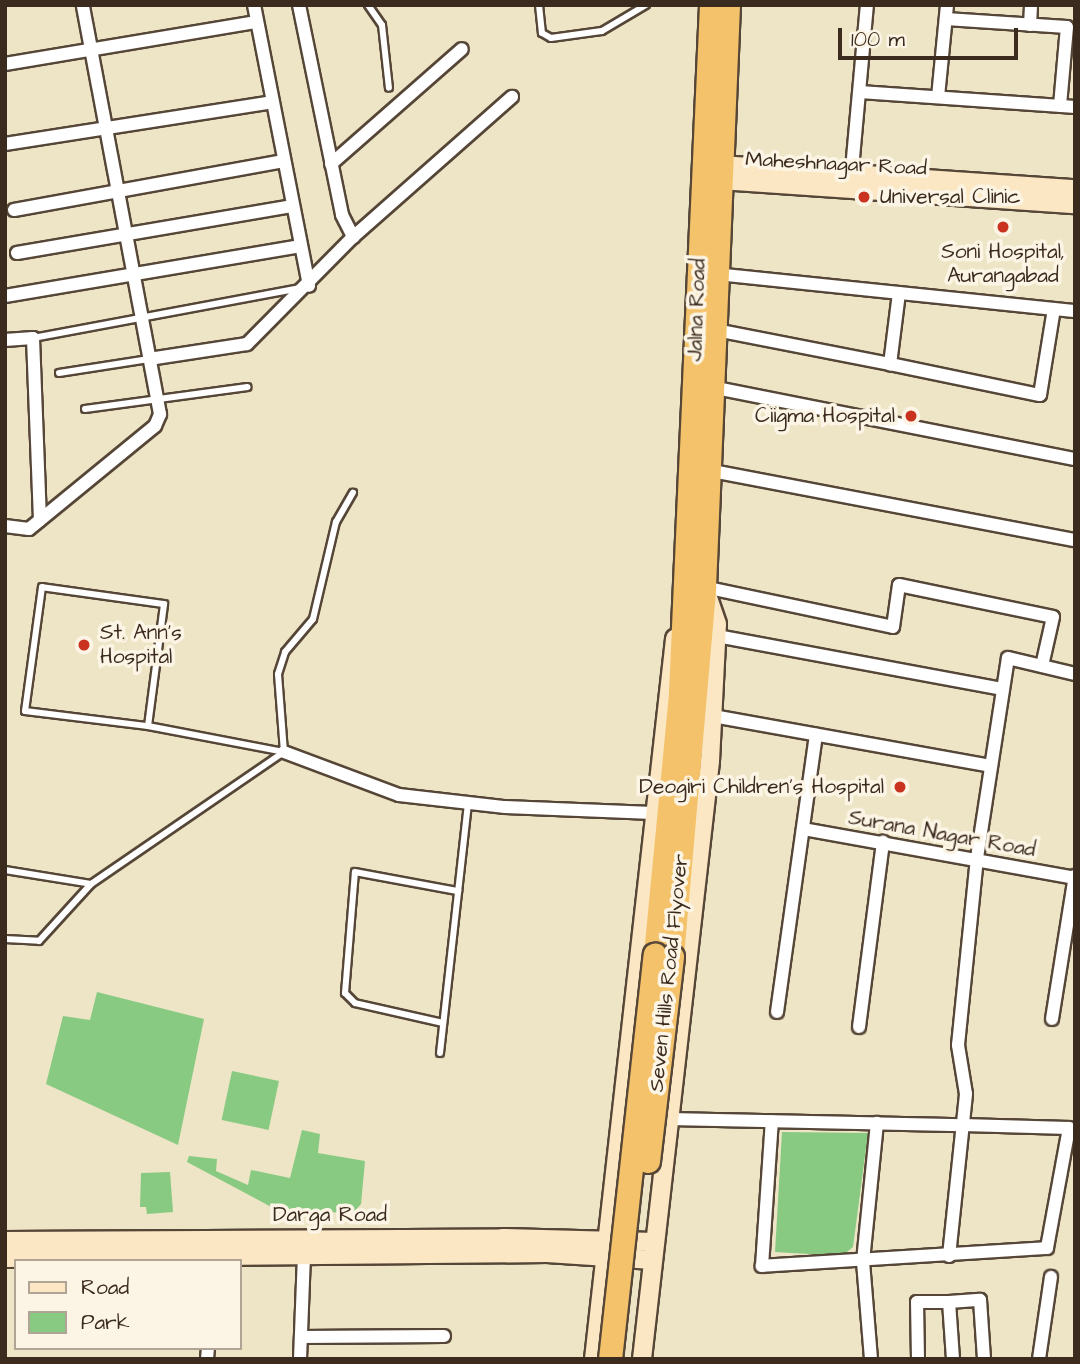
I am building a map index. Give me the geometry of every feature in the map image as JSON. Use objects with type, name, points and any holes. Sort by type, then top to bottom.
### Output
[{"type":"highway","name":"Jalna Road","points":[[701,626],[710,5]]},
{"type":"highway","name":"Jalna Road","points":[[704,587],[728,5]]},
{"type":"highway","name":"Seven Hills Road Flyover","points":[[624,1359],[672,956],[704,587]]},
{"type":"highway","name":"Seven Hills Road Flyover","points":[[610,1359],[682,652],[701,626]]},
{"type":"street","points":[[5,526],[29,529],[155,426],[160,414],[83,5]]},
{"type":"street","points":[[254,5],[309,286]]},
{"type":"street","points":[[299,5],[342,215],[353,237]]},
{"type":"street","points":[[851,181],[867,5]]},
{"type":"street","points":[[938,97],[947,5]]},
{"type":"street","points":[[1030,25],[1031,5]]},
{"type":"street","points":[[946,19],[1067,27],[1060,106]]},
{"type":"street","points":[[5,64],[257,22]]},
{"type":"street","points":[[331,164],[462,49]]},
{"type":"street","points":[[860,92],[1075,107]]},
{"type":"street","points":[[149,359],[247,344],[309,286],[353,237],[512,97]]},
{"type":"street","points":[[5,144],[272,102]]},
{"type":"street","points":[[14,210],[284,161]]},
{"type":"street","name":"Maheshnagar Road","points":[[720,172],[851,181],[1075,189]]},
{"type":"street","name":"Maheshnagar Road","points":[[851,181],[1075,204]]},
{"type":"street","points":[[17,253],[293,206]]},
{"type":"street","points":[[5,296],[301,246]]},
{"type":"street","points":[[716,274],[1075,311]]},
{"type":"street","points":[[890,364],[899,293]]},
{"type":"street","points":[[716,330],[1040,395],[1054,309]]},
{"type":"street","points":[[5,340],[33,338],[40,520]]},
{"type":"street","points":[[711,387],[1075,459]]},
{"type":"street","points":[[708,470],[1075,540]]},
{"type":"street","points":[[704,587],[893,627],[899,584],[1053,617],[1042,666]]},
{"type":"street","points":[[594,1359],[672,647],[701,626],[1003,688]]},
{"type":"street","points":[[642,1359],[713,716],[701,626]]},
{"type":"street","points":[[949,1256],[966,1094],[958,1045],[977,858],[1008,658],[1075,674]]},
{"type":"street","points":[[713,716],[991,766]]},
{"type":"street","points":[[777,1012],[816,734]]},
{"type":"street","points":[[284,752],[398,795],[468,803],[653,813]]},
{"type":"street","name":"Surana Nagar Road","points":[[803,829],[1074,877]]},
{"type":"street","points":[[859,1027],[883,842]]},
{"type":"street","points":[[1052,1019],[1072,906],[1074,877]]},
{"type":"street","points":[[669,1119],[877,1123],[1069,1128],[1047,1248],[762,1266],[772,1121]]},
{"type":"street","points":[[871,1359],[863,1261],[877,1123]]},
{"type":"street","points":[[217,1259],[220,1239]]},
{"type":"street","name":"Darga Road","points":[[5,1241],[220,1239],[606,1248],[653,1261]]},
{"type":"street","name":"Darga Road","points":[[5,1258],[217,1259],[547,1253],[655,1242]]},
{"type":"street","points":[[300,1359],[304,1256]]},
{"type":"street","points":[[1039,1359],[1051,1277]]},
{"type":"street","points":[[918,1359],[917,1303],[980,1300],[984,1359]]},
{"type":"street","points":[[949,1302],[953,1359]]},
{"type":"street","points":[[301,1337],[444,1336]]},
{"type":"lane","points":[[368,5],[382,25],[389,88]]},
{"type":"lane","points":[[539,5],[542,33],[551,38],[602,31],[646,5]]},
{"type":"lane","points":[[33,338],[309,286]]},
{"type":"lane","points":[[59,373],[149,359]]},
{"type":"lane","points":[[85,409],[248,387]]},
{"type":"lane","points":[[284,752],[278,674],[285,652],[313,619],[336,522],[353,494]]},
{"type":"lane","points":[[148,726],[164,604],[42,587],[25,710],[148,726],[284,752]]},
{"type":"lane","points":[[5,939],[39,941],[91,884],[284,752]]},
{"type":"lane","points":[[440,1053],[468,803]]},
{"type":"lane","points":[[5,870],[91,884]]},
{"type":"lane","points":[[443,1023],[355,1003],[345,993],[355,872],[458,891]]},
{"type":"green space","points":[[97,992],[204,1019],[178,1145],[46,1084],[63,1016],[90,1020]]},
{"type":"green space","points":[[232,1071],[279,1081],[269,1130],[222,1120]]},
{"type":"green space","points":[[302,1130],[320,1134],[318,1153],[365,1161],[361,1204],[353,1213],[277,1210],[187,1162],[189,1156],[217,1159],[216,1171],[248,1185],[251,1170],[290,1178]]},
{"type":"green space","points":[[782,1132],[868,1133],[853,1247],[842,1256],[775,1252]]},
{"type":"green space","points":[[170,1172],[173,1212],[147,1214],[146,1207],[140,1207],[141,1173]]},
{"type":"place","name":"Universal Clinic","points":[[864,197]]},
{"type":"place","name":"Soni Hospital, Aurangabad","points":[[1003,227]]},
{"type":"place","name":"Ciigma Hospital","points":[[911,416]]},
{"type":"place","name":"St. Ann's Hospital","points":[[84,645]]},
{"type":"place","name":"Deogiri Children's Hospital","points":[[900,787]]}]
